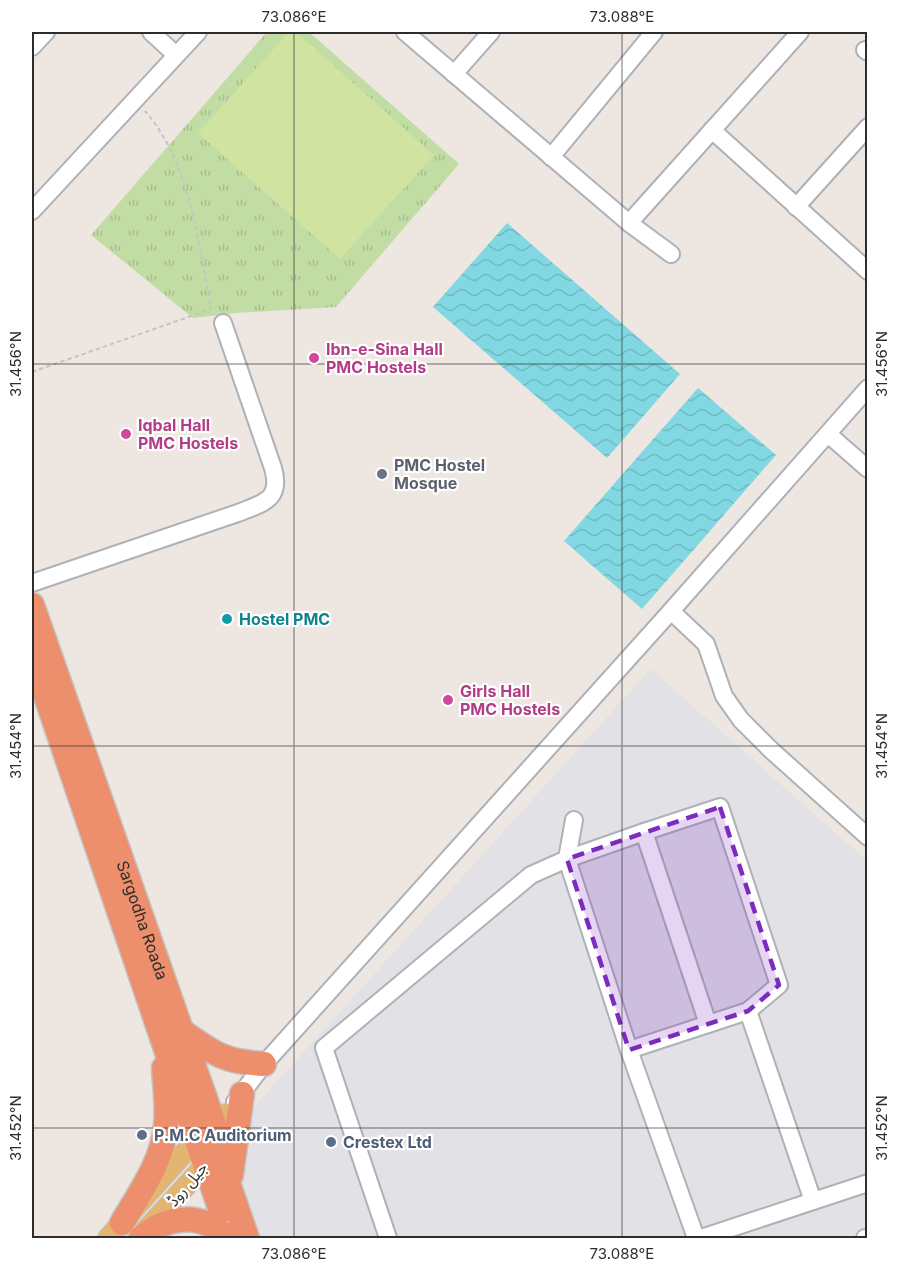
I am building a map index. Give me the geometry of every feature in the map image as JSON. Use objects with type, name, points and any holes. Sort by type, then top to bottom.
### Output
[{"type":"highway","name":"Sargodha Roada","points":[[32,605],[173,1037]]},
{"type":"highway","name":"Sargodha Roada","points":[[33,666],[173,1037],[213,1128],[247,1239]]},
{"type":"highway","points":[[128,1235],[159,1155],[166,1125],[173,1037],[238,1062],[264,1064]]},
{"type":"highway","points":[[229,1186],[242,1094]]},
{"type":"highway","name":"Sargodha Roada","points":[[213,1128],[205,1165],[228,1239]]},
{"type":"highway","points":[[128,1235],[191,1218],[203,1221],[220,1231],[228,1239]]},
{"type":"main road","name":"جیل روڈ","points":[[128,1235],[213,1128]]},
{"type":"main road","name":"جیل روڈ","points":[[128,1235],[205,1165]]},
{"type":"street","points":[[32,47],[46,32]]},
{"type":"street","points":[[152,32],[176,56]]},
{"type":"street","points":[[32,211],[198,32]]},
{"type":"street","points":[[405,32],[628,223],[671,254]]},
{"type":"street","points":[[454,74],[491,32]]},
{"type":"street","points":[[551,157],[654,32]]},
{"type":"street","points":[[628,223],[800,32]]},
{"type":"street","points":[[796,207],[867,127]]},
{"type":"street","points":[[712,130],[867,271]]},
{"type":"street","points":[[32,583],[267,502],[274,492],[276,479],[223,323]]},
{"type":"street","points":[[213,1128],[264,1064],[671,611],[867,388]]},
{"type":"street","points":[[828,434],[867,469]]},
{"type":"street","points":[[671,611],[706,644],[724,696],[741,720],[867,837]]},
{"type":"street","points":[[388,1239],[324,1048],[531,875],[567,859],[720,807],[779,985],[748,1011],[629,1050]]},
{"type":"street","points":[[574,820],[567,859],[629,1050],[696,1239]]},
{"type":"street","points":[[644,832],[708,1024]]},
{"type":"street","points":[[748,1011],[813,1201]]},
{"type":"street","points":[[701,1239],[867,1183]]},
{"type":"path","points":[[32,372],[211,309],[197,234],[177,167],[159,127],[135,100]]},
{"type":"highlighted area","points":[[720,807],[779,985],[748,1011],[629,1050],[567,859]]},
{"type":"shaded area","points":[[651,669],[867,861],[867,1238],[257,1238],[224,1140]]},
{"type":"green space","points":[[267,32],[309,32],[459,164],[336,307],[193,318],[91,235]]},
{"type":"green space","points":[[289,32],[296,32],[434,155],[340,259],[198,133]]},
{"type":"water","points":[[507,223],[680,374],[607,458],[433,307]]},
{"type":"water","points":[[698,388],[776,455],[642,609],[564,541]]},
{"type":"place","name":"Ibn-e-Sina Hall PMC Hostels","points":[[314,358]]},
{"type":"place","name":"Iqbal Hall PMC Hostels","points":[[126,434]]},
{"type":"place","name":"PMC Hostel Mosque","points":[[382,474]]},
{"type":"place","name":"Hostel PMC","points":[[227,619]]},
{"type":"place","name":"Girls Hall PMC Hostels","points":[[448,700]]},
{"type":"place","name":"P.M.C Auditorium","points":[[142,1135]]},
{"type":"place","name":"Crestex Ltd","points":[[331,1142]]}]
